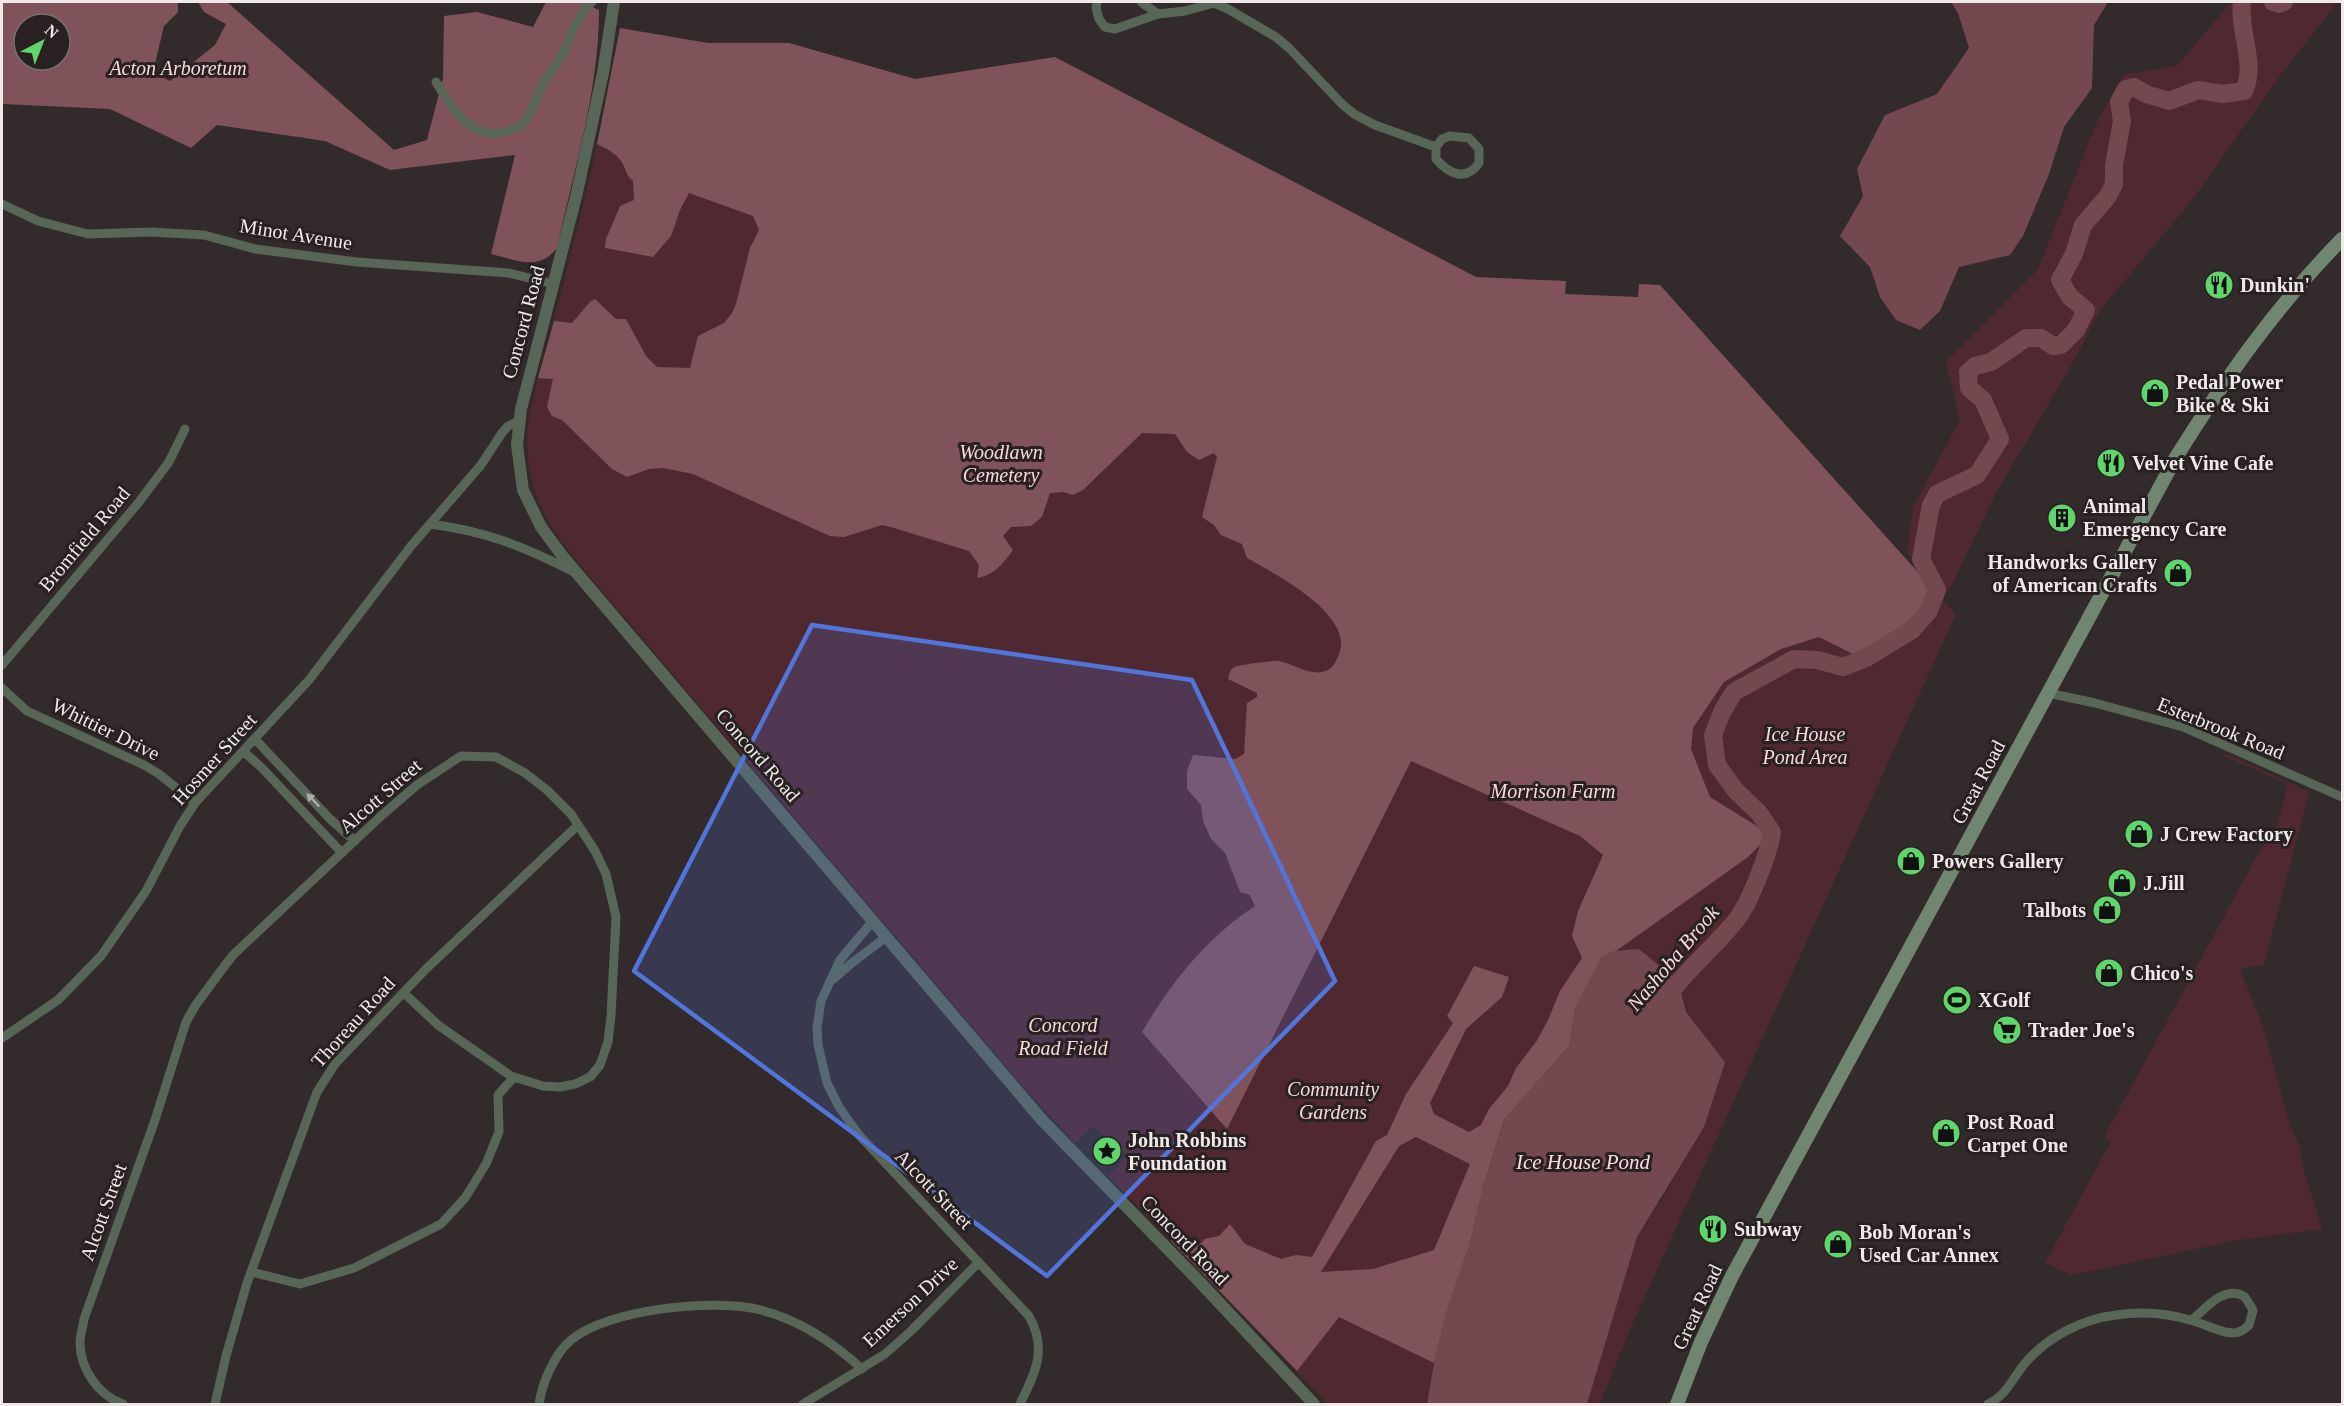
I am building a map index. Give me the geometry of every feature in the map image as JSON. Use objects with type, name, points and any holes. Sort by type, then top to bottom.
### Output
[{"type":"main road","name":"Great Road","points":[[1677,1404],[1701,1342],[1732,1276],[2175,459],[2220,388],[2258,335],[2343,239]]},
{"type":"street","points":[[436,82],[449,104],[469,125],[492,134],[514,129],[531,113],[541,88],[562,55],[579,15],[592,2]]},
{"type":"street","points":[[1097,2],[1099,19],[1102,24],[1112,29],[1124,27],[1158,14],[1185,11],[1214,2],[1276,36],[1297,54],[1330,93],[1354,114],[1375,125],[1436,147]]},
{"type":"street","points":[[1141,2],[1158,14]]},
{"type":"street","name":"Concord Road","points":[[611,3],[603,73],[554,284],[527,381],[519,421],[518,465],[527,500],[541,527],[577,574],[1042,1120],[1197,1279],[1309,1402]]},
{"type":"street","points":[[1450,136],[1468,138],[1479,149],[1479,163],[1469,173],[1458,175],[1439,163],[1435,154],[1436,147],[1439,142],[1450,136]]},
{"type":"street","name":"Minot Avenue","points":[[2,204],[38,221],[88,234],[151,232],[204,235],[255,249],[357,262],[509,273],[554,284]]},
{"type":"street","name":"Hosmer Street","points":[[2,1038],[58,1000],[101,956],[146,891],[180,826],[195,803],[309,680],[430,524],[481,465],[506,428],[519,421]]},
{"type":"street","name":"Bromfield Road","points":[[2,665],[139,502],[169,462],[185,429]]},
{"type":"street","points":[[430,524],[470,529],[512,543],[577,574]]},
{"type":"street","name":"Whittier Drive","points":[[2,688],[27,711],[144,765],[195,803]]},
{"type":"street","name":"Esterbrook Road","points":[[2048,693],[2183,727],[2343,798]]},
{"type":"street","points":[[255,740],[330,819],[355,841]]},
{"type":"street","points":[[243,751],[342,853]]},
{"type":"street","name":"Alcott Street","points":[[123,1404],[105,1395],[88,1373],[81,1357],[80,1340],[84,1319],[155,1120],[186,1022],[195,1005],[233,955],[417,785],[461,756],[496,757],[525,773],[547,790],[571,814],[595,851],[606,874],[616,917],[611,1016],[608,1042],[600,1065],[590,1077],[575,1084],[560,1087],[543,1086],[514,1077],[484,1059],[438,1025],[404,993]]},
{"type":"street","name":"Thoreau Road","points":[[215,1404],[251,1272],[317,1092],[335,1064],[404,993],[578,825]]},
{"type":"street","name":"Alcott Street","points":[[872,922],[846,952],[826,987],[818,1014],[818,1045],[823,1071],[832,1096],[846,1119],[874,1152],[1023,1309],[1033,1323],[1037,1335],[1038,1361],[1020,1404]]},
{"type":"street","name":"Alcott Street","points":[[826,987],[846,967],[885,938]]},
{"type":"street","points":[[251,1272],[300,1284],[354,1268],[441,1224],[465,1198],[486,1164],[499,1132],[498,1095],[514,1077]]},
{"type":"street","name":"Emerson Drive","points":[[803,1404],[885,1354],[979,1262]]},
{"type":"street","points":[[1988,1404],[2005,1392],[2034,1354],[2075,1326],[2104,1316],[2159,1314],[2192,1320],[2227,1333],[2235,1333],[2249,1325],[2253,1310],[2245,1297],[2230,1292],[2220,1297],[2192,1320]]},
{"type":"street","points":[[539,1404],[541,1393],[556,1360],[569,1341],[605,1323],[681,1306],[708,1305],[760,1310],[804,1326],[839,1348],[862,1369]]},
{"type":"highlighted area","points":[[812,625],[1192,680],[1335,981],[1047,1276],[634,971]]},
{"type":"green space","points":[[2,2],[178,2],[178,12],[164,26],[153,72],[170,81],[215,45],[226,24],[204,12],[198,2],[227,2],[394,150],[427,140],[443,78],[444,16],[477,12],[533,27],[546,2],[581,2],[599,10],[595,70],[590,100],[557,248],[550,255],[535,262],[518,261],[491,254],[515,155],[390,170],[325,141],[217,125],[191,148],[110,109],[2,104]]},
{"type":"green space","points":[[2231,2],[2338,2],[2282,73],[2190,203],[2100,310],[2075,359],[1996,493],[1948,593],[1907,553],[1913,507],[1960,420],[1946,362],[2038,269],[2096,124],[2123,75],[2177,66]]},
{"type":"green space","name":"Woodlawn Cemetery","points":[[620,28],[708,43],[789,43],[915,79],[1055,57],[1476,277],[1566,281],[1565,294],[1638,297],[1639,284],[1660,285],[1956,614],[1628,1334],[1600,1404],[1587,1404],[1637,1237],[1669,1187],[1725,1062],[1686,1012],[1678,981],[1639,949],[1613,951],[1434,1363],[1427,1404],[1327,1404],[1108,1176],[1127,1155],[1092,1126],[1075,1143],[1028,1092],[561,540],[549,523],[534,487],[529,469],[528,428],[531,405],[591,171]]},
{"type":"green space","name":"Woodlawn Cemetery","points":[[620,28],[708,43],[789,43],[915,79],[1055,57],[1476,277],[1566,281],[1565,294],[1638,297],[1639,284],[1660,285],[1933,589],[1921,611],[1905,630],[1855,655],[1819,637],[1781,649],[1724,682],[1693,728],[1691,749],[1710,797],[1768,833],[1765,840],[1748,857],[1613,951],[1576,1006],[1569,1046],[1504,1120],[1484,1184],[1470,1244],[1447,1311],[1434,1363],[1339,1317],[1297,1371],[1171,1241],[1178,1227],[1185,1242],[1199,1245],[1205,1239],[1219,1236],[1230,1224],[1245,1244],[1281,1259],[1296,1255],[1312,1257],[1376,1141],[1387,1135],[1406,1094],[1453,1023],[1447,1016],[1474,966],[1509,977],[1502,997],[1466,1029],[1430,1103],[1434,1114],[1469,1132],[1481,1125],[1489,1109],[1508,1086],[1516,1068],[1536,1042],[1560,991],[1582,958],[1572,936],[1578,911],[1603,855],[1580,836],[1411,761],[1227,1129],[1142,1032],[1165,996],[1191,962],[1221,932],[1255,906],[1250,895],[1240,892],[1225,853],[1211,839],[1203,821],[1201,805],[1187,789],[1187,771],[1193,755],[1235,759],[1244,754],[1247,703],[1257,697],[1257,693],[1228,679],[1233,668],[1276,661],[1310,671],[1328,670],[1334,664],[1340,651],[1340,637],[1334,623],[1308,596],[1247,558],[1242,544],[1221,535],[1214,525],[1202,517],[1217,457],[1214,453],[1199,460],[1187,452],[1175,434],[1142,433],[1083,490],[1073,495],[1063,492],[1050,493],[1042,517],[1031,526],[1011,527],[1003,536],[1013,550],[997,569],[977,578],[979,565],[969,551],[894,528],[882,525],[844,537],[830,536],[693,474],[663,468],[649,469],[627,477],[612,469],[562,420],[552,416],[547,407],[553,379],[538,378],[554,321],[572,323],[595,299],[616,319],[626,319],[646,356],[657,367],[690,368],[698,336],[724,323],[732,313],[750,248],[759,230],[753,216],[689,193],[671,236],[653,257],[605,248],[606,239],[620,206],[634,200],[633,181],[619,158],[597,144]],"holes":[[[1416,1137],[1470,1164],[1434,1250],[1373,1269],[1321,1272],[1399,1146]]]},
{"type":"green space","points":[[2225,753],[2309,792],[2264,965],[2240,969],[2262,1023],[2290,1125],[2300,1147],[2303,1167],[2322,1229],[2239,1240],[2072,1275],[2045,1263],[2111,1141],[2104,1137],[2264,843],[2267,844],[2278,822],[2288,784],[2224,756]]},
{"type":"water","points":[[1951,2],[2108,2],[2094,25],[2092,88],[2064,127],[2049,174],[2023,236],[2010,255],[1959,267],[1940,311],[1920,330],[1896,320],[1880,297],[1870,267],[1840,236],[1863,196],[1857,169],[1885,115],[1937,94],[1969,48],[1958,13]]},
{"type":"water","name":"Ice House Pond","points":[[1639,949],[1678,981],[1686,1012],[1725,1062],[1704,1127],[1637,1237],[1587,1404],[1427,1404],[1447,1311],[1470,1244],[1484,1184],[1504,1120],[1569,1046],[1576,1006],[1601,957],[1613,951]]},
{"type":"waterway","name":"Nashoba Brook","points":[[1665,999],[1742,912],[1758,877],[1772,832],[1759,813],[1736,791],[1717,765],[1713,735],[1722,712],[1734,692],[1794,659],[1817,660],[1843,667],[1866,658],[1912,630],[1928,612],[1937,590],[1921,559],[1931,505],[1937,494],[1977,475],[2000,439],[1983,400],[1969,388],[1968,372],[1975,366],[1991,362],[2026,338],[2041,338],[2053,346],[2061,345],[2076,330],[2086,310],[2070,297],[2060,280],[2074,254],[2083,225],[2108,196],[2114,184],[2114,165],[2122,121],[2119,102],[2126,89],[2134,87],[2146,94],[2169,101],[2198,90],[2223,94],[2244,91],[2249,70],[2242,24],[2242,2]]},
{"type":"waterway","name":"Nashoba Brook","points":[[2273,2],[2279,4],[2284,2]]},
{"type":"place","name":"Dunkin'","points":[[2219,285]]},
{"type":"place","name":"Pedal Power Bike & Ski","points":[[2155,393]]},
{"type":"place","name":"Velvet Vine Cafe","points":[[2111,463]]},
{"type":"place","name":"Animal Emergency Care","points":[[2062,518]]},
{"type":"place","name":"Handworks Gallery of American Crafts","points":[[2178,573]]},
{"type":"place","name":"J Crew Factory","points":[[2139,834]]},
{"type":"place","name":"Powers Gallery","points":[[1911,861]]},
{"type":"place","name":"J.Jill","points":[[2122,883]]},
{"type":"place","name":"Talbots","points":[[2107,910]]},
{"type":"place","name":"Chico's","points":[[2109,973]]},
{"type":"place","name":"XGolf","points":[[1957,1000]]},
{"type":"place","name":"Trader Joe's","points":[[2007,1030]]},
{"type":"place","name":"Post Road Carpet One","points":[[1946,1133]]},
{"type":"place","name":"John Robbins Foundation","points":[[1107,1151]]},
{"type":"place","name":"Subway","points":[[1713,1229]]},
{"type":"place","name":"Bob Moran's Used Car Annex","points":[[1838,1244]]},
{"type":"park label","name":"Acton Arboretum","points":[[178,68]]},
{"type":"park label","name":"Ice House Pond Area","points":[[1805,746]]},
{"type":"park label","name":"Morrison Farm","points":[[1553,791]]},
{"type":"park label","name":"Concord Road Field","points":[[1063,1036]]},
{"type":"park label","name":"Community Gardens","points":[[1333,1100]]}]
